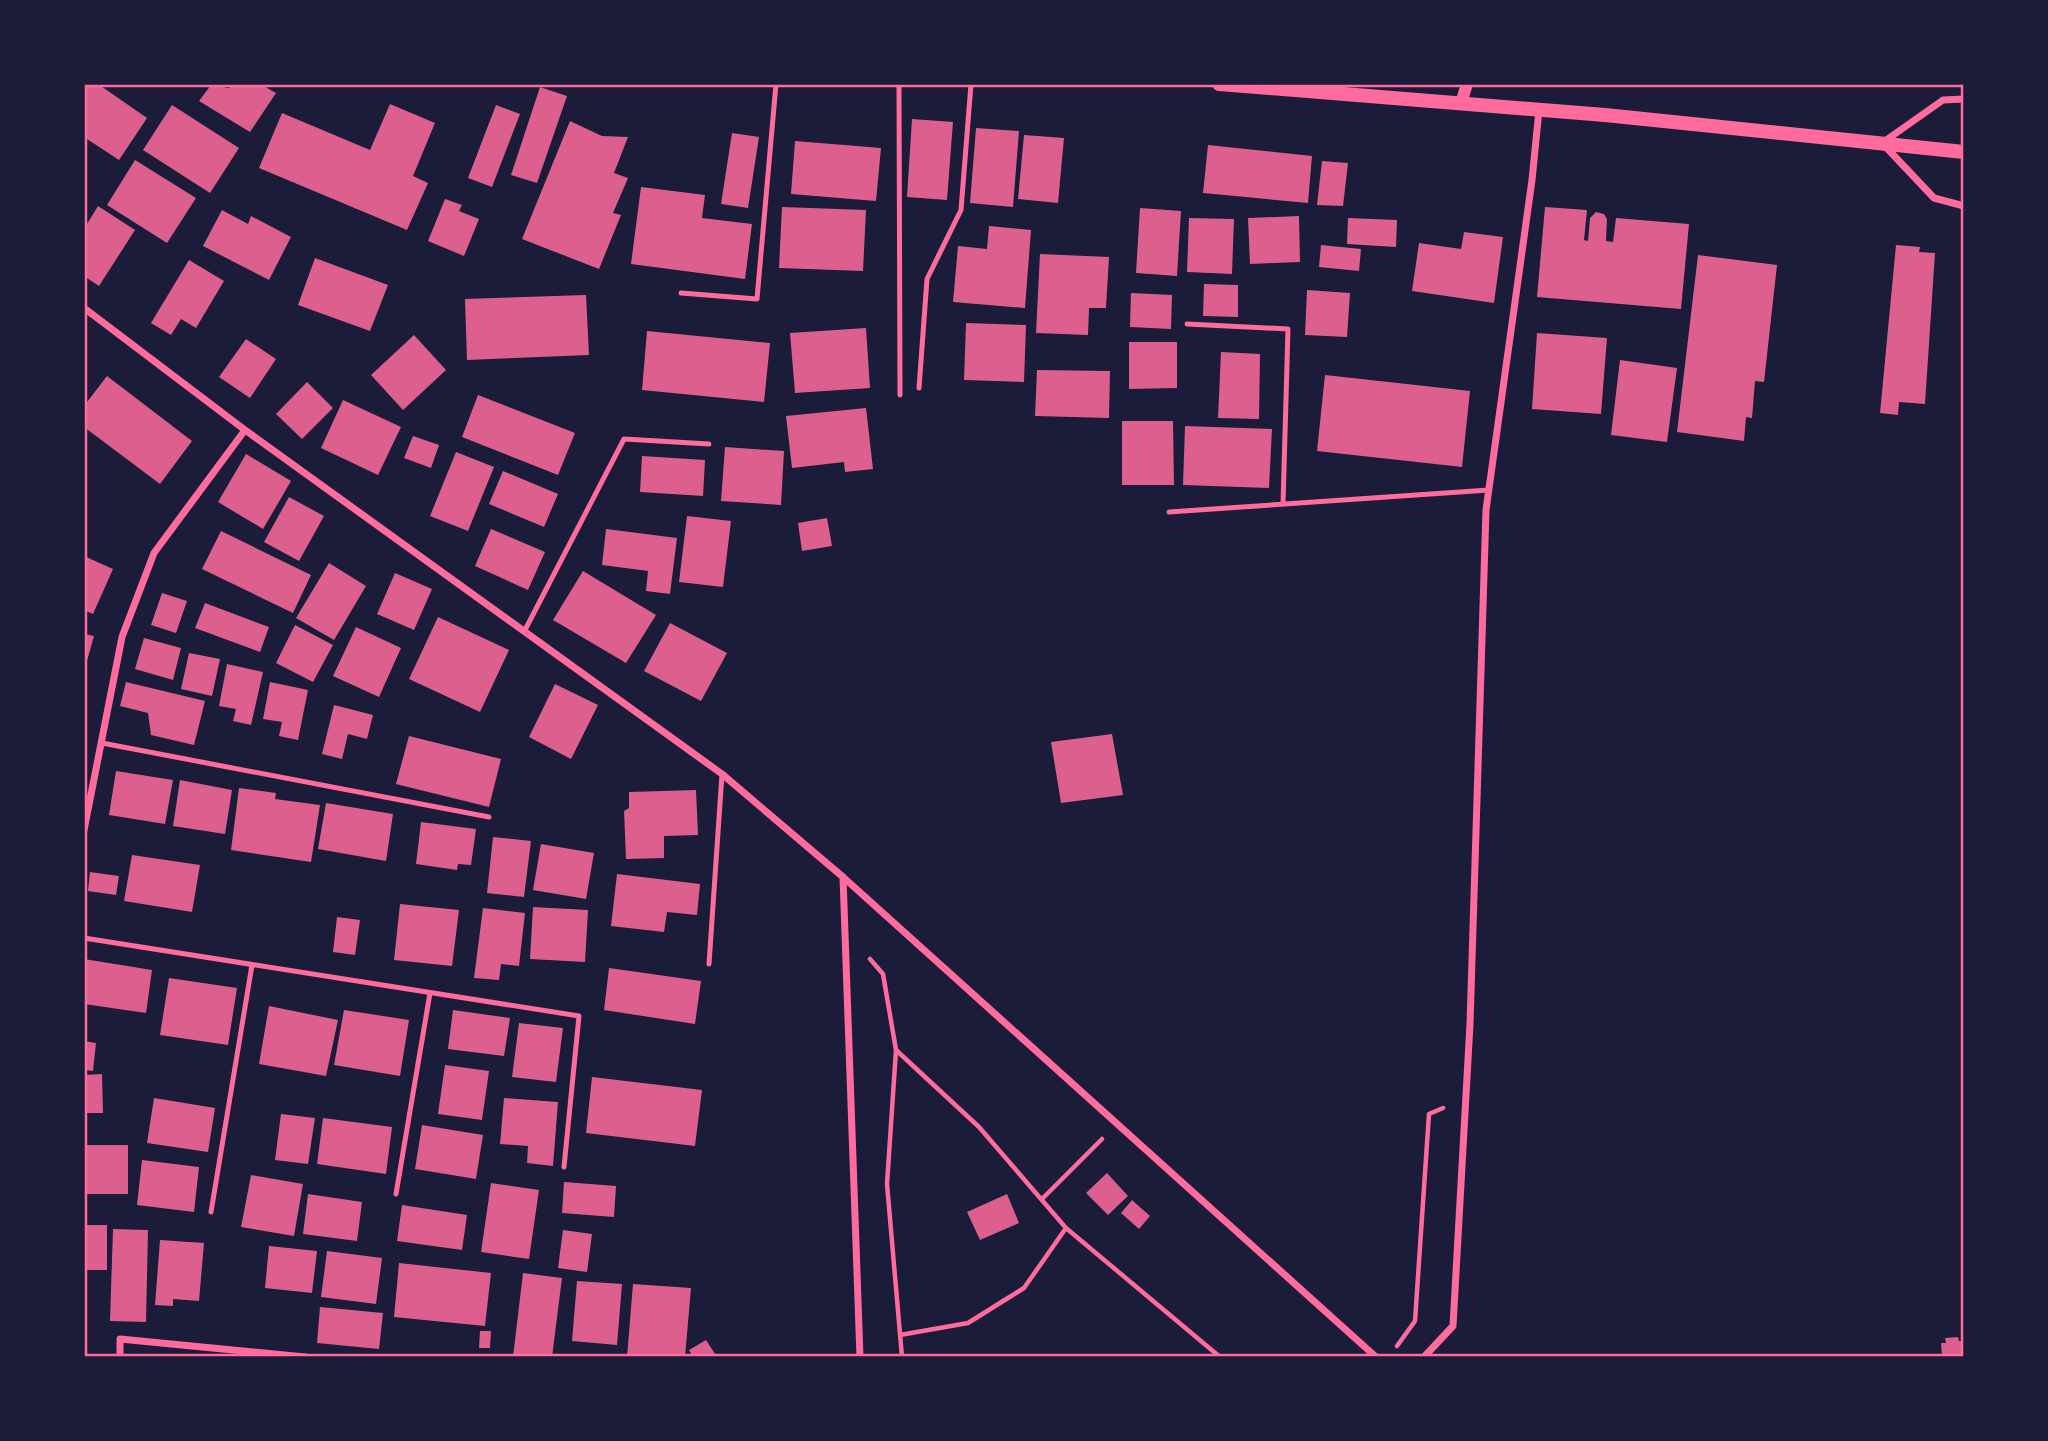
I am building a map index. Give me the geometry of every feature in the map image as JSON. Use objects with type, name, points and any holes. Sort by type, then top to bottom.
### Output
[{"type":"main road","points":[[1219,84],[1539,109],[1964,152]]},
{"type":"street","points":[[1461,103],[1467,84]]},
{"type":"street","points":[[1964,99],[1943,100],[1882,143],[1934,198],[1964,206]]},
{"type":"street","points":[[1424,1357],[1453,1326],[1466,1099],[1489,491],[1532,180],[1539,109]]},
{"type":"street","points":[[84,308],[245,430],[722,774],[843,877],[1377,1357]]},
{"type":"street","points":[[84,830],[122,637],[154,553],[245,430]]},
{"type":"street","points":[[843,877],[860,1357]]},
{"type":"street","points":[[120,1357],[120,1339],[300,1357]]},
{"type":"lane","points":[[681,293],[757,299],[776,84]]},
{"type":"lane","points":[[899,84],[900,395]]},
{"type":"lane","points":[[919,388],[927,279],[961,211],[971,84]]},
{"type":"lane","points":[[1187,324],[1288,329],[1283,504]]},
{"type":"lane","points":[[526,631],[624,439],[709,444]]},
{"type":"lane","points":[[1169,512],[1489,491]]},
{"type":"lane","points":[[102,743],[489,817]]},
{"type":"lane","points":[[709,964],[722,774]]},
{"type":"lane","points":[[84,938],[579,1016],[564,1167]]},
{"type":"lane","points":[[211,1212],[252,965]]},
{"type":"lane","points":[[396,1194],[430,993]]},
{"type":"path","points":[[845,929],[883,974],[896,1050],[887,1184],[902,1357]]},
{"type":"path","points":[[896,1050],[979,1127],[1043,1198],[1066,1228],[1220,1357]]},
{"type":"path","points":[[1390,1357],[1415,1321],[1429,1114],[1466,1099]]},
{"type":"path","points":[[1043,1198],[1117,1123]]},
{"type":"path","points":[[900,1335],[968,1323],[1024,1288],[1066,1228]]},
{"type":"building","points":[[84,84],[98,84],[147,118],[119,160],[84,137]]},
{"type":"building","points":[[232,84],[260,84],[276,93],[250,132],[199,101],[211,85],[229,88]]},
{"type":"building","points":[[540,87],[567,96],[537,183],[511,175]]},
{"type":"building","points":[[390,104],[435,123],[413,176],[428,183],[407,230],[259,168],[282,113],[370,150]]},
{"type":"building","points":[[172,105],[239,148],[210,193],[143,150]]},
{"type":"building","points":[[496,105],[520,114],[492,187],[468,178]]},
{"type":"building","points":[[912,119],[953,122],[947,200],[907,197]]},
{"type":"building","points":[[570,121],[602,136],[628,137],[614,173],[628,178],[613,213],[621,215],[599,269],[522,239]]},
{"type":"building","points":[[976,128],[1019,131],[1013,207],[970,203]]},
{"type":"building","points":[[732,133],[759,137],[748,208],[721,204]]},
{"type":"building","points":[[1024,135],[1064,138],[1058,203],[1018,199]]},
{"type":"building","points":[[795,141],[881,148],[876,201],[791,194]]},
{"type":"building","points":[[1208,145],[1312,156],[1308,203],[1203,193]]},
{"type":"building","points":[[135,160],[196,198],[167,243],[107,205]]},
{"type":"building","points":[[1322,161],[1348,163],[1343,206],[1317,205]]},
{"type":"building","points":[[641,187],[705,195],[702,218],[752,224],[745,279],[631,264]]},
{"type":"building","points":[[445,199],[462,205],[459,211],[479,219],[464,256],[428,241]]},
{"type":"building","points":[[98,206],[135,230],[99,286],[84,276],[84,229]]},
{"type":"building","points":[[782,207],[866,210],[863,271],[779,268]]},
{"type":"building","points":[[1545,207],[1587,210],[1584,240],[1588,241],[1590,218],[1596,212],[1604,214],[1607,219],[1606,241],[1613,242],[1616,218],[1689,224],[1681,309],[1537,297]]},
{"type":"building","points":[[1140,208],[1181,211],[1177,276],[1136,273]]},
{"type":"building","points":[[222,210],[248,224],[251,216],[291,237],[269,280],[203,246]]},
{"type":"building","points":[[1299,216],[1300,262],[1250,264],[1248,218]]},
{"type":"building","points":[[1189,218],[1234,219],[1232,274],[1187,272]]},
{"type":"building","points":[[1348,218],[1397,220],[1396,247],[1347,244]]},
{"type":"building","points":[[989,226],[1031,230],[1025,308],[953,302],[958,246],[987,249]]},
{"type":"building","points":[[1464,232],[1503,237],[1494,303],[1412,291],[1419,243],[1461,249]]},
{"type":"building","points":[[1321,245],[1361,249],[1359,271],[1319,267]]},
{"type":"building","points":[[1896,245],[1920,247],[1919,252],[1935,253],[1925,404],[1899,402],[1898,415],[1880,413]]},
{"type":"building","points":[[1040,254],[1109,257],[1106,308],[1089,308],[1088,335],[1036,333]]},
{"type":"building","points":[[1698,255],[1777,265],[1764,382],[1755,381],[1752,418],[1746,417],[1744,441],[1677,432]]},
{"type":"building","points":[[315,258],[388,285],[370,331],[298,305]]},
{"type":"building","points":[[189,260],[224,281],[196,328],[181,319],[171,335],[151,323]]},
{"type":"building","points":[[1204,284],[1238,285],[1238,317],[1203,316]]},
{"type":"building","points":[[1307,290],[1350,293],[1347,337],[1305,335]]},
{"type":"building","points":[[1131,293],[1172,295],[1171,329],[1130,327]]},
{"type":"building","points":[[586,295],[589,355],[467,360],[465,299]]},
{"type":"building","points":[[966,323],[1026,325],[1024,382],[964,380]]},
{"type":"building","points":[[866,328],[870,388],[795,393],[790,333]]},
{"type":"building","points":[[647,331],[770,343],[764,402],[642,390]]},
{"type":"building","points":[[1537,333],[1607,338],[1601,414],[1532,409]]},
{"type":"building","points":[[414,335],[446,370],[403,410],[371,375]]},
{"type":"building","points":[[246,339],[276,359],[250,398],[219,377]]},
{"type":"building","points":[[1129,342],[1177,342],[1177,388],[1129,389]]},
{"type":"building","points":[[1221,352],[1260,354],[1259,419],[1218,418]]},
{"type":"building","points":[[1620,360],[1677,368],[1667,442],[1611,435]]},
{"type":"building","points":[[1037,370],[1110,371],[1109,418],[1035,416]]},
{"type":"building","points":[[1325,375],[1470,391],[1462,467],[1317,451]]},
{"type":"building","points":[[107,376],[192,441],[160,484],[84,427],[84,406]]},
{"type":"building","points":[[307,382],[333,408],[302,439],[276,414]]},
{"type":"building","points":[[478,395],[575,433],[558,475],[462,437]]},
{"type":"building","points":[[343,400],[401,427],[378,475],[321,448]]},
{"type":"building","points":[[866,408],[873,469],[845,472],[844,462],[792,468],[786,416]]},
{"type":"building","points":[[1122,421],[1173,421],[1174,485],[1122,485]]},
{"type":"building","points":[[1185,426],[1272,429],[1269,488],[1183,485]]},
{"type":"building","points":[[413,436],[439,445],[431,468],[404,458]]},
{"type":"building","points":[[725,447],[784,451],[781,505],[721,501]]},
{"type":"building","points":[[456,452],[494,467],[468,531],[430,516]]},
{"type":"building","points":[[246,454],[291,481],[263,529],[218,502]]},
{"type":"building","points":[[642,456],[705,460],[703,496],[640,492]]},
{"type":"building","points":[[503,471],[558,494],[544,527],[489,504]]},
{"type":"building","points":[[289,497],[324,516],[299,561],[264,542]]},
{"type":"building","points":[[687,516],[731,521],[723,587],[679,582]]},
{"type":"building","points":[[827,518],[832,546],[802,551],[798,523]]},
{"type":"building","points":[[491,529],[545,552],[528,590],[475,566]]},
{"type":"building","points":[[606,529],[677,538],[670,594],[646,591],[648,571],[602,565]]},
{"type":"building","points":[[221,531],[311,575],[293,613],[202,569]]},
{"type":"building","points":[[84,556],[113,569],[93,614],[84,610]]},
{"type":"building","points":[[329,563],[366,586],[334,640],[296,618]]},
{"type":"building","points":[[583,571],[656,615],[626,663],[553,620]]},
{"type":"building","points":[[395,573],[432,589],[414,630],[377,614]]},
{"type":"building","points":[[162,593],[187,601],[176,633],[151,625]]},
{"type":"building","points":[[205,603],[269,627],[260,652],[195,628]]},
{"type":"building","points":[[438,617],[509,650],[480,712],[409,679]]},
{"type":"building","points":[[670,623],[727,653],[701,701],[644,671]]},
{"type":"building","points":[[295,625],[333,645],[313,682],[276,663]]},
{"type":"building","points":[[356,627],[401,648],[379,697],[333,676]]},
{"type":"building","points":[[84,634],[94,636],[85,668],[84,668]]},
{"type":"building","points":[[144,638],[181,648],[173,680],[135,669]]},
{"type":"building","points":[[189,653],[220,659],[212,696],[181,689]]},
{"type":"building","points":[[227,664],[263,672],[251,725],[233,721],[236,709],[219,706]]},
{"type":"building","points":[[126,682],[205,701],[194,745],[151,735],[148,713],[120,706]]},
{"type":"building","points":[[270,682],[308,690],[298,740],[279,736],[282,722],[263,719]]},
{"type":"building","points":[[555,684],[598,705],[571,759],[529,737]]},
{"type":"building","points":[[334,705],[373,715],[367,739],[348,734],[342,759],[322,754]]},
{"type":"building","points":[[1112,734],[1123,795],[1061,803],[1051,742]]},
{"type":"building","points":[[409,736],[501,759],[489,807],[396,784]]},
{"type":"building","points":[[116,771],[173,780],[165,824],[109,815]]},
{"type":"building","points":[[180,780],[232,790],[225,834],[173,826]]},
{"type":"building","points":[[239,788],[276,793],[275,799],[320,805],[311,862],[231,850]]},
{"type":"building","points":[[696,790],[698,835],[664,836],[664,858],[626,859],[624,811],[629,808],[629,792]]},
{"type":"building","points":[[326,803],[393,814],[386,861],[318,849]]},
{"type":"building","points":[[421,822],[476,829],[471,865],[458,864],[457,870],[416,864]]},
{"type":"building","points":[[493,837],[531,841],[524,897],[487,893]]},
{"type":"building","points":[[541,844],[594,853],[586,899],[533,890]]},
{"type":"building","points":[[132,855],[200,865],[192,912],[124,901]]},
{"type":"building","points":[[90,872],[119,876],[116,895],[88,891]]},
{"type":"building","points":[[617,874],[700,884],[697,915],[667,912],[664,932],[611,926]]},
{"type":"building","points":[[400,904],[459,910],[452,966],[394,960]]},
{"type":"building","points":[[533,907],[588,910],[585,962],[530,959]]},
{"type":"building","points":[[483,908],[525,913],[519,966],[501,964],[499,980],[474,978]]},
{"type":"building","points":[[337,917],[360,920],[355,955],[333,952]]},
{"type":"building","points":[[84,959],[152,970],[146,1013],[84,1004]]},
{"type":"building","points":[[609,968],[701,981],[695,1024],[604,1010]]},
{"type":"building","points":[[169,978],[237,988],[228,1045],[160,1035]]},
{"type":"building","points":[[269,1006],[338,1020],[326,1076],[259,1064]]},
{"type":"building","points":[[344,1010],[409,1020],[400,1076],[334,1065]]},
{"type":"building","points":[[453,1010],[510,1018],[504,1056],[448,1049]]},
{"type":"building","points":[[519,1023],[563,1028],[556,1082],[512,1077]]},
{"type":"building","points":[[84,1041],[96,1043],[93,1071],[84,1070]]},
{"type":"building","points":[[445,1065],[489,1071],[482,1120],[438,1114]]},
{"type":"building","points":[[102,1074],[103,1113],[84,1113],[84,1075]]},
{"type":"building","points":[[592,1077],[702,1090],[695,1146],[586,1133]]},
{"type":"building","points":[[154,1098],[215,1108],[208,1152],[147,1143]]},
{"type":"building","points":[[504,1098],[558,1102],[553,1166],[527,1163],[528,1146],[500,1144]]},
{"type":"building","points":[[281,1114],[315,1118],[308,1164],[275,1160]]},
{"type":"building","points":[[323,1118],[392,1127],[386,1174],[317,1164]]},
{"type":"building","points":[[422,1125],[483,1135],[476,1179],[415,1169]]},
{"type":"building","points":[[84,1145],[128,1145],[128,1194],[84,1194]]},
{"type":"building","points":[[142,1160],[199,1167],[194,1212],[137,1205]]},
{"type":"building","points":[[1107,1173],[1128,1196],[1108,1215],[1086,1193]]},
{"type":"building","points":[[251,1175],[303,1184],[294,1236],[241,1227]]},
{"type":"building","points":[[564,1182],[616,1186],[614,1217],[562,1213]]},
{"type":"building","points":[[491,1183],[539,1190],[529,1259],[481,1252]]},
{"type":"building","points":[[308,1194],[362,1202],[357,1241],[303,1234]]},
{"type":"building","points":[[1007,1194],[1019,1223],[980,1240],[967,1212]]},
{"type":"building","points":[[1132,1200],[1150,1216],[1139,1229],[1121,1213]]},
{"type":"building","points":[[402,1205],[467,1215],[462,1250],[397,1241]]},
{"type":"building","points":[[84,1225],[107,1225],[107,1270],[84,1270]]},
{"type":"building","points":[[113,1229],[148,1230],[146,1322],[110,1321]]},
{"type":"building","points":[[563,1230],[592,1234],[587,1272],[558,1268]]},
{"type":"building","points":[[160,1240],[204,1243],[199,1301],[173,1299],[173,1306],[155,1305]]},
{"type":"building","points":[[269,1246],[317,1251],[312,1293],[265,1288]]},
{"type":"building","points":[[327,1251],[382,1258],[376,1304],[321,1297]]},
{"type":"building","points":[[399,1263],[491,1273],[485,1326],[394,1317]]},
{"type":"building","points":[[523,1273],[562,1278],[552,1357],[513,1357]]},
{"type":"building","points":[[577,1281],[622,1284],[617,1345],[572,1341]]},
{"type":"building","points":[[633,1284],[691,1288],[685,1357],[627,1357]]},
{"type":"building","points":[[320,1307],[383,1313],[379,1349],[317,1343]]},
{"type":"building","points":[[480,1331],[491,1331],[490,1348],[479,1348]]},
{"type":"building","points":[[1958,1337],[1959,1341],[1963,1341],[1964,1357],[1942,1357],[1941,1343],[1946,1343],[1945,1338]]},
{"type":"building","points":[[706,1340],[717,1357],[693,1357],[689,1350]]}]
